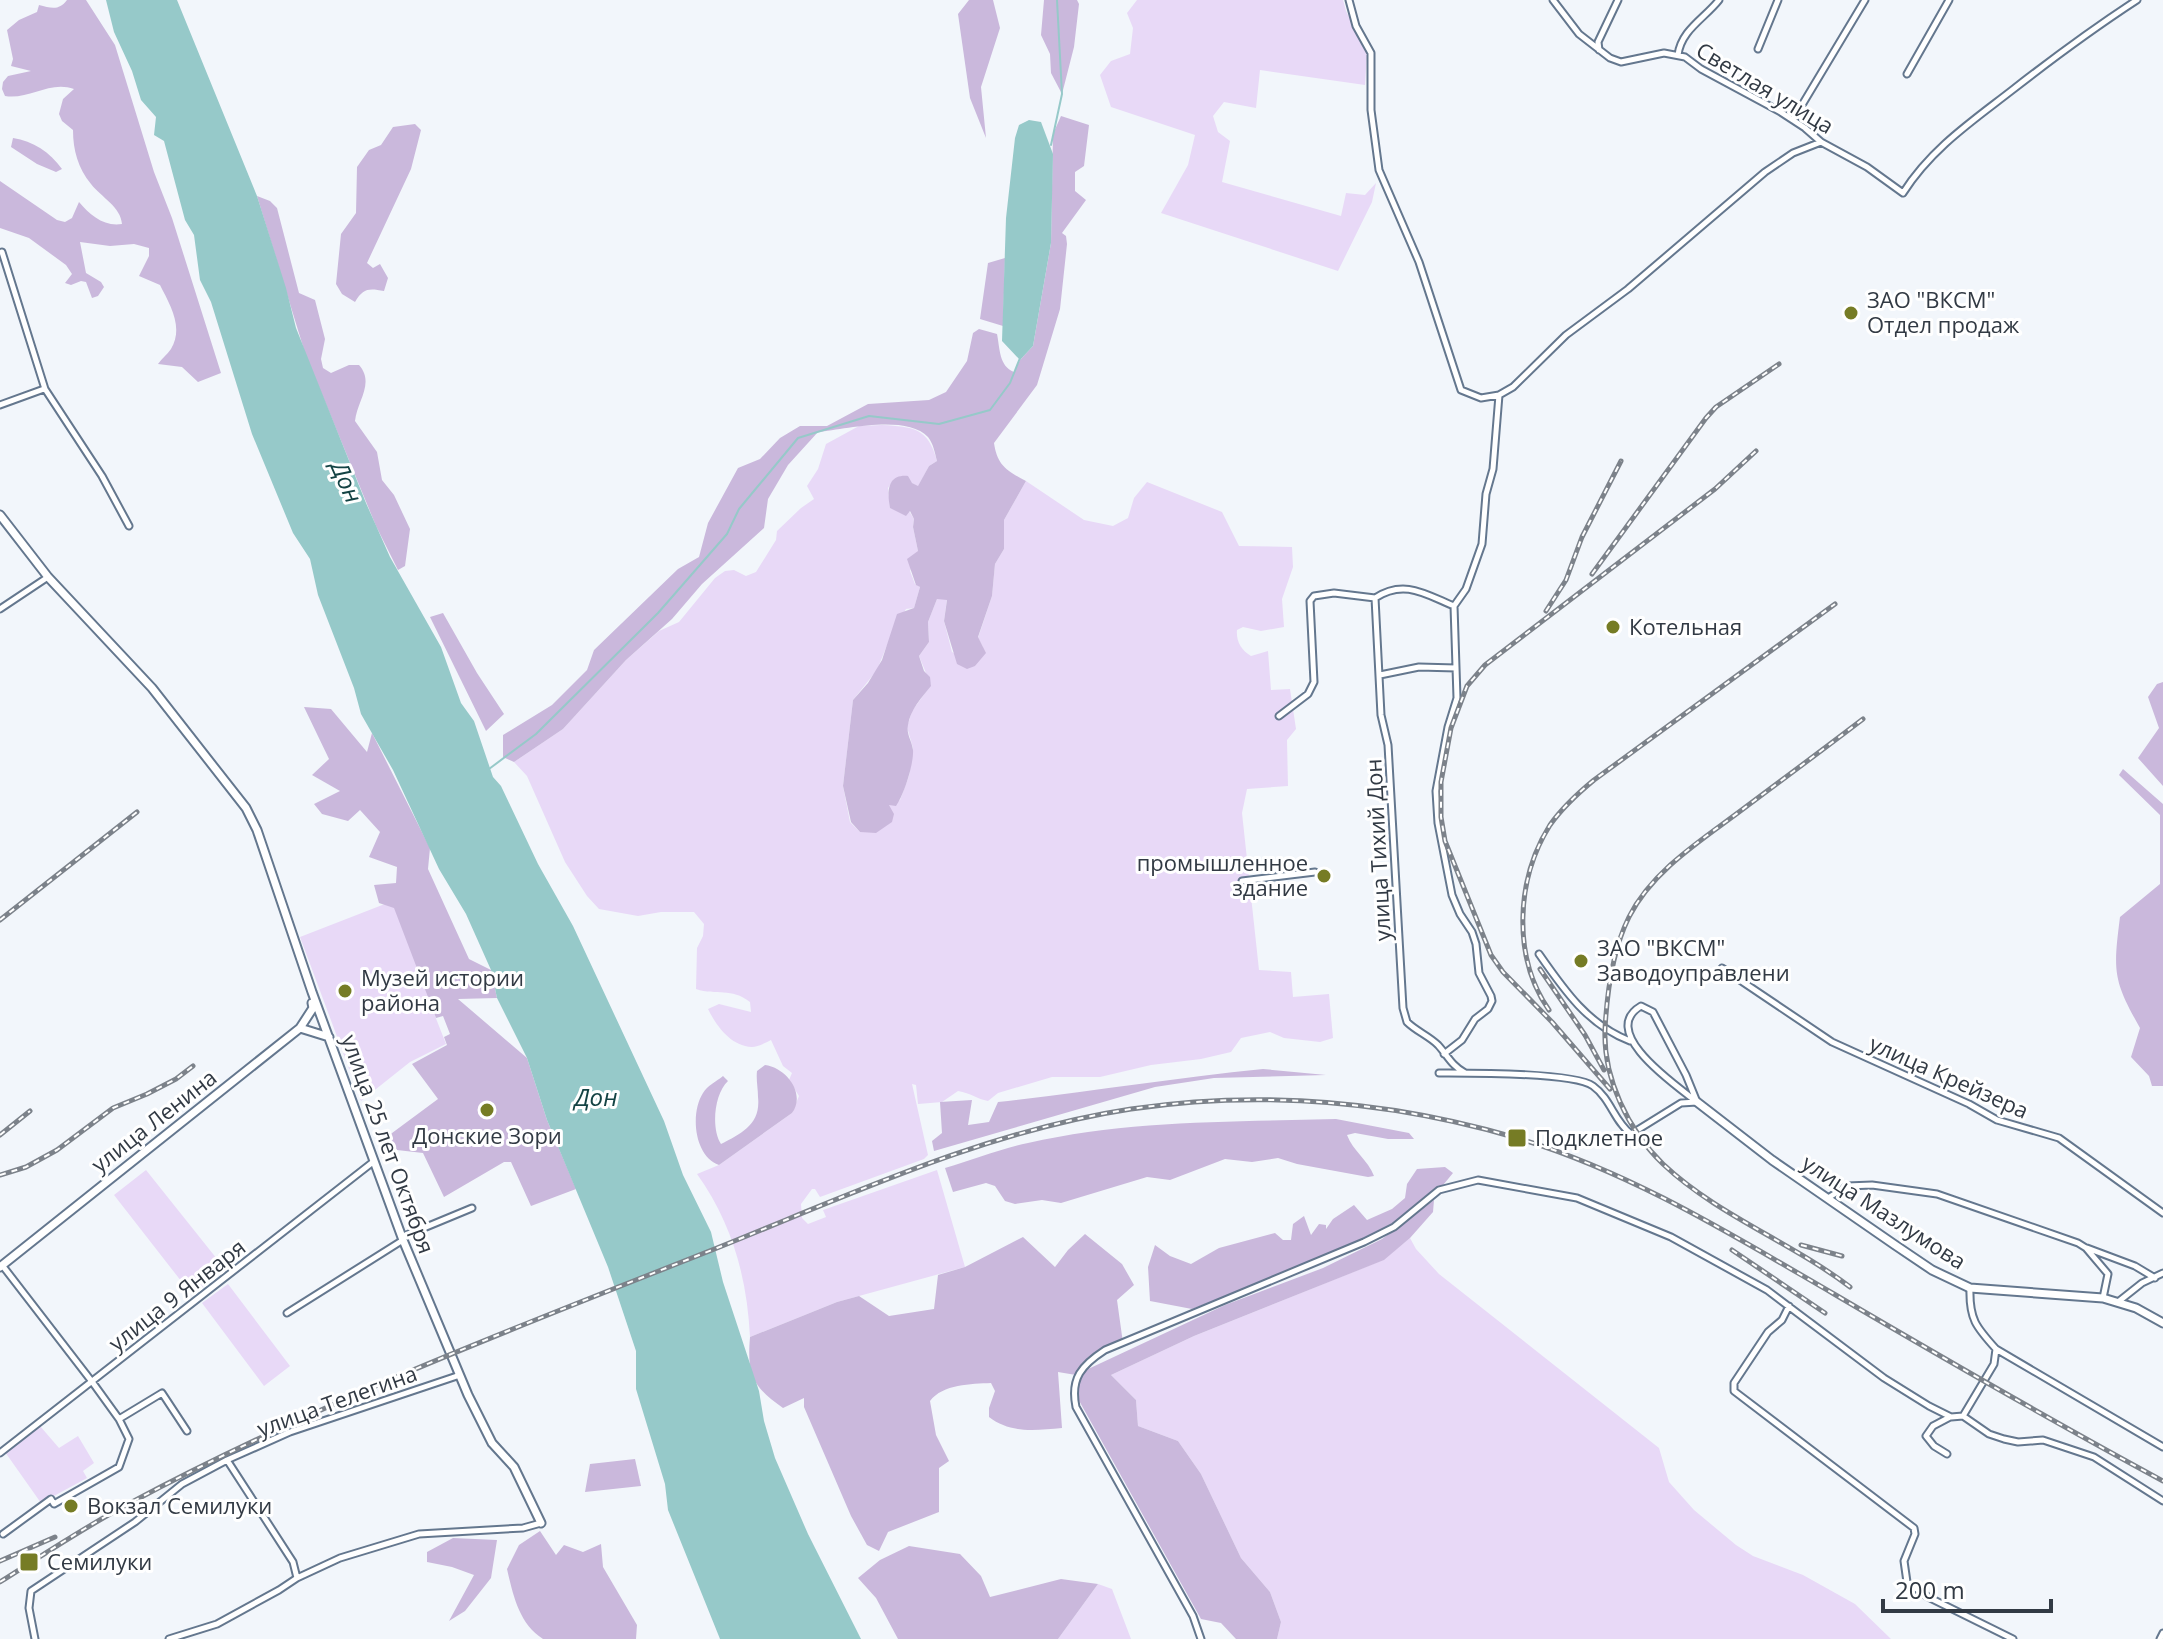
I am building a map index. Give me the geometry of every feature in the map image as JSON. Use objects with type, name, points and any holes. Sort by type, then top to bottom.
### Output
[{"type":"street","points":[[1349,0],[1356,26],[1371,53],[1371,110],[1379,170],[1419,262],[1461,390],[1481,398],[1499,395],[1521,380],[1566,335],[1628,289],[1765,172],[1793,153],[1821,142]]},
{"type":"street","points":[[1553,0],[1579,34],[1599,51]]},
{"type":"street","points":[[1599,51],[1598,42],[1618,0]]},
{"type":"street","points":[[1678,55],[1679,45],[1691,27],[1719,0]]},
{"type":"street","points":[[1758,49],[1778,0]]},
{"type":"street","points":[[1793,120],[1865,0]]},
{"type":"street","points":[[1907,74],[1949,0]]},
{"type":"street","name":"Светлая улица","points":[[1599,51],[1621,62],[1664,53],[1678,55],[1793,120],[1821,142],[1867,167],[1903,193],[1917,171],[1956,133],[2053,58],[2137,0]]},
{"type":"street","points":[[2,252],[45,389],[102,476],[129,526]]},
{"type":"street","points":[[0,405],[45,389]]},
{"type":"street","points":[[1444,1054],[1462,1040],[1475,1019],[1488,1009],[1492,1001],[1479,973],[1472,932],[1452,895],[1438,823],[1436,791],[1457,698],[1454,606],[1466,589],[1482,544],[1486,494],[1493,469],[1499,395]]},
{"type":"street","name":"улица 25 лет Октября","points":[[0,515],[48,577],[152,688],[246,808],[257,830],[312,992],[403,1238],[492,1443],[514,1467],[541,1523]]},
{"type":"street","points":[[0,609],[48,577]]},
{"type":"street","points":[[1279,716],[1308,694],[1314,682],[1310,601],[1314,596],[1334,593],[1375,598],[1386,590],[1401,588],[1415,590],[1454,606]]},
{"type":"street","name":"улица Тихий Дон","points":[[1375,598],[1381,715],[1388,745],[1403,1008],[1407,1022],[1430,1038],[1454,1067],[1465,1073]]},
{"type":"street","points":[[1380,675],[1419,667],[1456,668]]},
{"type":"street","points":[[1242,881],[1315,872]]},
{"type":"street","points":[[1539,954],[1575,1004],[1592,1020],[1605,1030],[1631,1041],[1670,1081],[1697,1102]]},
{"type":"street","name":"улица Крейзера","points":[[1722,968],[1832,1042],[1969,1104],[1997,1120],[2059,1138],[2163,1213]]},
{"type":"street","points":[[312,992],[313,1008],[300,1028],[329,1037]]},
{"type":"street","points":[[1631,1041],[1628,1032],[1635,1010],[1641,1006],[1648,1007],[1672,1047],[1697,1102]]},
{"type":"street","name":"улица Ленина","points":[[1,1266],[300,1028]]},
{"type":"street","points":[[1439,1073],[1541,1076],[1590,1083],[1608,1102],[1622,1127],[1631,1134],[1681,1103],[1697,1102]]},
{"type":"street","name":"улица Мазлумова","points":[[1697,1102],[1772,1160],[1932,1270],[1970,1288],[2103,1298],[2136,1308],[2163,1323]]},
{"type":"street","name":"улица 9 Января","points":[[0,1453],[373,1162]]},
{"type":"street","points":[[1201,1639],[1193,1616],[1076,1407],[1076,1375],[1087,1362],[1105,1350],[1394,1227],[1439,1190],[1478,1180],[1545,1191],[1577,1198],[1671,1237],[1767,1290],[1884,1378],[1951,1417]]},
{"type":"street","points":[[1828,1198],[1847,1186],[1882,1186],[1937,1194],[2016,1220],[2135,1266],[2155,1278]]},
{"type":"street","points":[[287,1313],[403,1238],[472,1208]]},
{"type":"street","points":[[2086,1248],[2108,1274],[2103,1298]]},
{"type":"street","points":[[1,1266],[93,1383],[119,1419],[129,1439],[119,1467],[54,1504],[51,1499],[3,1534]]},
{"type":"street","points":[[2118,1302],[2142,1283],[2163,1273]]},
{"type":"street","points":[[1970,1288],[1970,1312],[1978,1329],[1996,1349],[2163,1447]]},
{"type":"street","points":[[1789,1306],[1782,1320],[1768,1332],[1734,1383],[1734,1391],[1914,1528],[1915,1534],[1904,1561],[1907,1582],[1928,1597],[2013,1639]]},
{"type":"street","points":[[1963,1416],[1994,1364],[1996,1349]]},
{"type":"street","name":"улица Телегина","points":[[35,1639],[29,1608],[31,1591],[135,1522],[182,1484],[290,1432],[460,1375]]},
{"type":"street","points":[[119,1419],[162,1393],[187,1431]]},
{"type":"street","points":[[1947,1454],[1926,1436],[1933,1426],[1951,1417],[1963,1416],[1989,1434],[2004,1439],[2018,1442],[2043,1440],[2094,1457],[2163,1501]]},
{"type":"street","points":[[227,1460],[293,1562],[297,1578]]},
{"type":"street","points":[[169,1639],[217,1624],[297,1578],[340,1558],[419,1534],[523,1528],[541,1523]]},
{"type":"street","points":[[2160,1639],[2163,1633]]},
{"type":"shaded area","points":[[67,0],[86,0],[115,45],[221,373],[198,382],[182,367],[158,364],[175,341],[176,324],[160,285],[139,276],[149,256],[149,248],[134,244],[110,246],[80,242],[86,273],[104,287],[98,296],[92,298],[86,282],[65,283],[72,274],[66,265],[29,238],[0,228],[0,181],[57,220],[65,222],[72,218],[79,202],[98,219],[109,224],[122,224],[114,207],[86,178],[75,152],[73,130],[59,114],[63,99],[74,89],[56,87],[5,96],[2,89],[8,76],[31,71],[11,66],[13,59],[7,30],[19,20],[37,12],[39,5],[58,7]]},
{"type":"shaded area","points":[[969,0],[993,0],[1000,28],[981,87],[986,138],[970,98],[958,14]]},
{"type":"shaded area","points":[[1044,0],[1077,0],[1079,4],[1074,47],[1062,94],[1051,73],[1050,54],[1041,35]]},
{"type":"shaded area","points":[[1137,0],[1343,0],[1367,53],[1365,85],[1260,70],[1256,108],[1224,102],[1213,116],[1218,132],[1230,141],[1222,182],[1341,216],[1346,193],[1365,195],[1376,183],[1372,202],[1338,271],[1161,213],[1188,165],[1195,135],[1111,107],[1100,75],[1111,61],[1130,54],[1133,28],[1127,13]]},
{"type":"shaded area","points":[[1061,116],[1089,125],[1084,166],[1075,172],[1075,191],[1086,200],[1062,233],[1066,236],[1067,244],[1060,309],[1037,385],[994,443],[1004,466],[1026,481],[1004,520],[1004,549],[995,564],[992,596],[978,637],[986,653],[975,666],[967,669],[957,664],[944,621],[947,600],[937,599],[928,622],[929,642],[919,656],[924,671],[930,677],[931,686],[909,719],[912,763],[899,801],[896,806],[889,805],[894,814],[892,822],[876,833],[860,832],[851,822],[843,786],[853,700],[882,660],[897,614],[914,608],[920,587],[916,585],[907,559],[918,551],[914,519],[910,511],[906,516],[890,508],[889,490],[892,481],[901,476],[908,476],[918,486],[929,466],[937,461],[928,437],[906,426],[875,425],[818,432],[788,465],[768,499],[764,528],[626,660],[563,729],[514,762],[503,757],[503,735],[552,705],[587,670],[594,650],[678,569],[699,557],[708,523],[738,468],[760,459],[780,438],[800,426],[827,426],[868,404],[929,400],[946,392],[967,361],[973,333],[979,329],[997,334],[1005,366],[1014,372],[1033,346],[1051,243],[1053,134]]},
{"type":"shaded area","points":[[415,124],[421,130],[411,169],[367,263],[373,268],[380,264],[388,278],[384,291],[367,290],[355,302],[342,294],[336,284],[341,234],[356,213],[357,167],[369,150],[381,145],[393,127]]},
{"type":"shaded area","points":[[13,138],[40,148],[62,169],[56,172],[37,164],[11,147]]},
{"type":"shaded area","points":[[257,196],[270,201],[277,208],[299,293],[315,300],[325,339],[321,359],[323,368],[331,373],[349,365],[359,365],[364,372],[365,385],[355,421],[377,452],[382,480],[394,495],[410,529],[405,566],[398,570],[376,526],[305,353]]},
{"type":"shaded area","points":[[1005,258],[1003,326],[980,319],[988,263]]},
{"type":"shaded area","points":[[882,425],[918,431],[929,441],[937,461],[929,466],[918,487],[894,479],[888,488],[890,508],[909,511],[914,519],[918,551],[910,571],[915,584],[920,587],[914,608],[906,609],[877,670],[853,700],[843,786],[850,822],[860,832],[889,804],[900,800],[909,776],[913,748],[907,727],[912,711],[931,685],[919,656],[929,642],[928,622],[937,599],[947,599],[944,621],[952,652],[975,666],[983,647],[978,638],[992,596],[995,564],[1004,549],[1004,520],[1026,481],[1084,520],[1113,526],[1128,518],[1134,498],[1147,482],[1222,512],[1239,546],[1292,547],[1293,567],[1282,599],[1284,627],[1261,631],[1243,627],[1237,630],[1240,645],[1251,656],[1268,651],[1271,690],[1290,689],[1296,729],[1287,740],[1288,786],[1247,789],[1242,813],[1259,970],[1291,972],[1293,997],[1329,994],[1333,1038],[1320,1042],[1284,1038],[1270,1032],[1241,1038],[1231,1052],[1100,1077],[1052,1077],[998,1093],[988,1101],[958,1091],[942,1102],[918,1104],[916,1085],[912,1084],[928,1155],[820,1197],[812,1189],[801,1204],[802,1218],[808,1224],[826,1217],[823,1210],[937,1170],[965,1267],[837,1302],[750,1337],[736,1251],[720,1212],[697,1174],[719,1165],[792,1113],[799,1096],[789,1080],[792,1073],[783,1066],[771,1040],[754,1047],[744,1046],[731,1039],[715,1022],[708,1009],[719,1004],[751,1012],[750,1002],[730,993],[696,989],[697,948],[704,924],[694,912],[638,916],[599,909],[587,896],[565,862],[527,776],[514,762],[563,729],[626,660],[659,631],[679,622],[715,578],[725,571],[734,570],[746,576],[756,572],[776,540],[777,531],[814,499],[807,486],[818,469],[826,444],[859,426]]},
{"type":"shaded area","points":[[443,613],[504,714],[486,731],[430,617]]},
{"type":"shaded area","points":[[2163,682],[2163,786],[2138,758],[2159,728],[2148,697],[2157,684]]},
{"type":"shaded area","points":[[304,707],[331,709],[367,752],[372,733],[430,848],[428,869],[469,959],[491,970],[497,998],[458,999],[527,1058],[547,1120],[576,1189],[531,1206],[511,1162],[504,1162],[444,1197],[423,1153],[397,1150],[388,1136],[438,1099],[412,1064],[447,1045],[444,1037],[450,1034],[443,1016],[436,1018],[394,908],[379,903],[374,885],[396,883],[397,867],[369,857],[380,832],[360,810],[348,821],[322,814],[314,804],[340,791],[312,775],[329,759]]},
{"type":"shaded area","points":[[2123,769],[2163,804],[2163,1086],[2152,1086],[2149,1076],[2131,1057],[2140,1028],[2124,998],[2117,975],[2120,917],[2160,884],[2160,815],[2119,775]]},
{"type":"shaded area","points":[[426,888],[468,982],[428,998],[446,1044],[410,1062],[361,1101],[300,937]]},
{"type":"shaded area","points":[[765,1065],[787,1076],[795,1090],[796,1106],[792,1113],[719,1165],[704,1153],[700,1144],[696,1122],[699,1101],[707,1088],[723,1076],[728,1081],[717,1103],[715,1121],[721,1144],[729,1140],[753,1121],[758,1106],[757,1071]]},
{"type":"shaded area","points":[[1263,1069],[1326,1075],[1214,1078],[1155,1087],[934,1151],[932,1141],[942,1133],[940,1102],[972,1100],[968,1125],[989,1122],[998,1102]]},
{"type":"shaded area","points":[[1336,1119],[1409,1133],[1414,1139],[1388,1139],[1355,1133],[1347,1135],[1374,1176],[1278,1158],[1252,1162],[1225,1159],[1170,1180],[1147,1177],[1061,1203],[1042,1200],[1015,1204],[1005,1201],[995,1186],[986,1183],[953,1192],[945,1168],[1018,1145],[1104,1130]]},
{"type":"shaded area","points":[[1445,1167],[1453,1173],[1439,1190],[1369,1240],[1192,1309],[1150,1301],[1148,1267],[1155,1245],[1170,1256],[1191,1264],[1219,1248],[1275,1233],[1283,1240],[1291,1240],[1293,1224],[1304,1216],[1311,1235],[1319,1224],[1326,1225],[1326,1229],[1333,1219],[1354,1205],[1367,1220],[1392,1209],[1405,1198],[1407,1184],[1417,1169]]},
{"type":"shaded area","points":[[146,1170],[225,1269],[192,1295],[114,1195]]},
{"type":"shaded area","points":[[1434,1200],[1433,1212],[1410,1238],[1384,1260],[1194,1336],[1111,1375],[1136,1400],[1138,1426],[1178,1441],[1201,1474],[1241,1558],[1270,1592],[1281,1622],[1277,1639],[1236,1639],[1221,1623],[1201,1619],[1077,1397],[1080,1379],[1086,1370],[1225,1305],[1323,1268],[1382,1239]]},
{"type":"shaded area","points":[[1085,1234],[1122,1264],[1134,1285],[1117,1300],[1123,1343],[1105,1350],[1076,1375],[1058,1372],[1062,1428],[1024,1430],[1006,1426],[989,1417],[995,1391],[991,1383],[958,1386],[936,1395],[930,1401],[936,1435],[949,1461],[939,1468],[939,1512],[888,1532],[879,1551],[867,1545],[851,1516],[804,1407],[804,1398],[783,1408],[764,1393],[751,1370],[750,1337],[859,1296],[889,1316],[934,1309],[938,1275],[965,1267],[1023,1237],[1055,1267]]},
{"type":"shaded area","points":[[1410,1238],[1439,1274],[1659,1448],[1669,1482],[1694,1510],[1753,1556],[1803,1575],[1855,1604],[1891,1639],[1277,1639],[1281,1622],[1270,1592],[1241,1558],[1201,1474],[1178,1441],[1138,1426],[1136,1400],[1111,1375],[1194,1336],[1383,1260]]},
{"type":"shaded area","points":[[228,1284],[290,1366],[264,1386],[202,1303]]},
{"type":"shaded area","points":[[40,1426],[59,1448],[78,1436],[94,1463],[83,1471],[87,1478],[41,1503],[5,1452]]},
{"type":"shaded area","points":[[635,1459],[641,1486],[585,1492],[590,1464]]},
{"type":"shaded area","points":[[540,1531],[556,1555],[564,1545],[583,1552],[601,1544],[603,1567],[637,1625],[636,1639],[543,1639],[535,1633],[518,1608],[507,1569],[519,1545]]},
{"type":"shaded area","points":[[453,1538],[497,1540],[491,1578],[465,1611],[449,1621],[474,1575],[427,1562],[427,1552]]},
{"type":"shaded area","points":[[909,1546],[960,1554],[981,1576],[990,1597],[1061,1579],[1098,1584],[1058,1639],[898,1639],[876,1598],[858,1578],[880,1560]]},
{"type":"shaded area","points":[[1098,1584],[1112,1589],[1131,1639],[1058,1639]]},
{"type":"water","name":"Дон","points":[[106,0],[177,0],[257,196],[296,328],[366,503],[390,557],[441,647],[461,703],[474,721],[493,777],[501,786],[538,864],[573,926],[664,1121],[683,1175],[711,1232],[723,1282],[759,1391],[775,1458],[808,1534],[861,1639],[720,1639],[668,1510],[665,1484],[636,1389],[636,1351],[608,1267],[547,1120],[527,1058],[497,998],[491,970],[466,914],[439,869],[393,770],[361,714],[318,595],[310,559],[293,533],[252,434],[211,302],[200,280],[194,235],[185,220],[164,141],[154,135],[156,117],[141,100],[114,32]]},
{"type":"water","points":[[1029,120],[1041,122],[1053,154],[1051,243],[1033,346],[1020,360],[1002,341],[1006,218],[1015,138],[1019,125]]},
{"type":"waterway","points":[[1051,145],[1062,94],[1057,0]]},
{"type":"waterway","points":[[489,769],[536,734],[658,613],[727,534],[739,509],[798,438],[869,416],[939,424],[990,410],[1010,383],[1020,358]]},
{"type":"railway","points":[[1592,574],[1706,418],[1716,407],[1779,364]]},
{"type":"railway","points":[[1610,1089],[1491,955],[1445,841],[1441,782],[1451,728],[1467,686],[1485,665],[1715,489],[1756,451]]},
{"type":"railway","points":[[1546,611],[1566,580],[1582,537],[1621,461]]},
{"type":"railway","points":[[1549,1010],[1529,966],[1523,918],[1530,869],[1550,825],[1570,801],[1594,780],[1835,604]]},
{"type":"railway","points":[[1850,1287],[1707,1198],[1663,1164],[1639,1135],[1620,1102],[1608,1066],[1605,1029],[1609,986],[1618,944],[1629,917],[1652,884],[1698,843],[1863,719]]},
{"type":"railway","points":[[0,920],[137,812]]},
{"type":"railway","points":[[1540,969],[1585,1035],[1604,1070]]},
{"type":"railway","points":[[0,1175],[26,1167],[57,1150],[113,1108],[176,1079],[193,1066]]},
{"type":"railway","points":[[0,1582],[115,1511],[347,1398],[869,1186],[972,1148],[1077,1119],[1131,1109],[1228,1100],[1325,1102],[1422,1115],[1517,1138],[1600,1168],[1719,1228],[2163,1481]]},
{"type":"railway","points":[[0,1135],[30,1111]]},
{"type":"railway","points":[[1801,1245],[1842,1256]]},
{"type":"railway","points":[[1732,1250],[1825,1313]]},
{"type":"railway","points":[[0,1561],[55,1537]]},
{"type":"place","name":"ЗАО \"ВКСМ\" Отдел продаж","points":[[1851,313]]},
{"type":"place","name":"Котельная","points":[[1613,627]]},
{"type":"place","name":"промышленное здание","points":[[1324,876]]},
{"type":"place","name":"ЗАО \"ВКСМ\" Заводоуправлени","points":[[1581,961]]},
{"type":"place","name":"Музей истории района","points":[[345,991]]},
{"type":"place","name":"Донские Зори","points":[[487,1110]]},
{"type":"place","name":"Подклетное","points":[[1517,1138]]},
{"type":"place","name":"Вокзал Семилуки","points":[[71,1506]]},
{"type":"place","name":"Семилуки","points":[[29,1562]]}]
